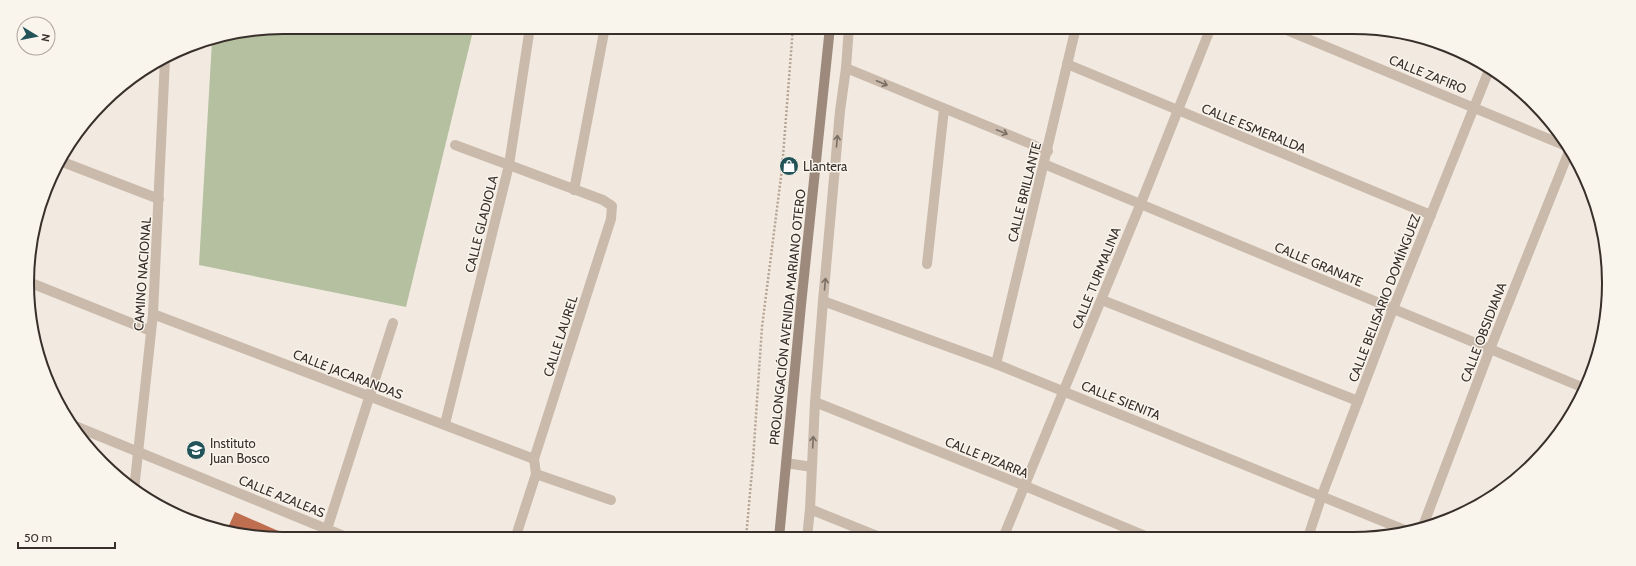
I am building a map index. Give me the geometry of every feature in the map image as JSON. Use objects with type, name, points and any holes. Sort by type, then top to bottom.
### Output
[{"type":"main road","name":"PROLONGACIÓN AVENIDA MARIANO OTERO","points":[[780,532],[829,34]]},
{"type":"street","name":"CALLE GLADIOLA","points":[[445,424],[509,165],[529,34]]},
{"type":"street","points":[[456,145],[574,190],[604,34]]},
{"type":"street","points":[[808,532],[815,402],[823,301],[848,34]]},
{"type":"street","name":"CALLE BRILLANTE","points":[[996,364],[1048,151],[1074,34]]},
{"type":"street","name":"CALLE TURMALINA","points":[[1006,532],[1102,300],[1208,34]]},
{"type":"street","name":"CALLE ZAFIRO","points":[[1296,34],[1559,143]]},
{"type":"street","name":"CAMINO NACIONAL","points":[[135,483],[153,314],[165,64]]},
{"type":"street","name":"CALLE ESMERALDA","points":[[1067,64],[1431,215]]},
{"type":"street","points":[[846,68],[1048,151]]},
{"type":"street","name":"CALLE BELISARIO DOMÍNGUEZ","points":[[1310,532],[1322,495],[1393,309],[1488,74]]},
{"type":"street","points":[[927,264],[944,109]]},
{"type":"street","name":"CALLE OBSIDIANA","points":[[1425,522],[1490,348],[1567,156]]},
{"type":"street","points":[[65,163],[159,198]]},
{"type":"street","name":"CALLE GRANATE","points":[[1044,164],[1579,386]]},
{"type":"street","name":"CALLE LAUREL","points":[[517,532],[536,474],[534,459],[613,213],[612,206],[602,200],[574,190]]},
{"type":"street","points":[[34,284],[151,331]]},
{"type":"street","points":[[1102,300],[1358,401]]},
{"type":"street","name":"CALLE SIENITA","points":[[823,301],[996,364],[1400,527]]},
{"type":"street","name":"CALLE JACARANDAS","points":[[153,314],[534,459]]},
{"type":"street","points":[[327,529],[393,323]]},
{"type":"street","name":"CALLE PIZARRA","points":[[815,402],[1136,532]]},
{"type":"street","name":"CALLE AZALEAS","points":[[81,428],[334,532]]},
{"type":"street","points":[[786,462],[812,467]]},
{"type":"street","points":[[536,474],[611,500]]},
{"type":"street","points":[[810,508],[868,532]]},
{"type":"path","points":[[747,532],[762,327],[782,168],[792,34]]},
{"type":"green space","points":[[283,34],[472,34],[406,307],[199,265],[212,44],[250,36]]},
{"type":"building","points":[[235,512],[280,532],[250,530],[229,526]]},
{"type":"place","name":"Llantera","points":[[789,166]]},
{"type":"place","name":"Instituto Juan Bosco","points":[[196,450]]}]
